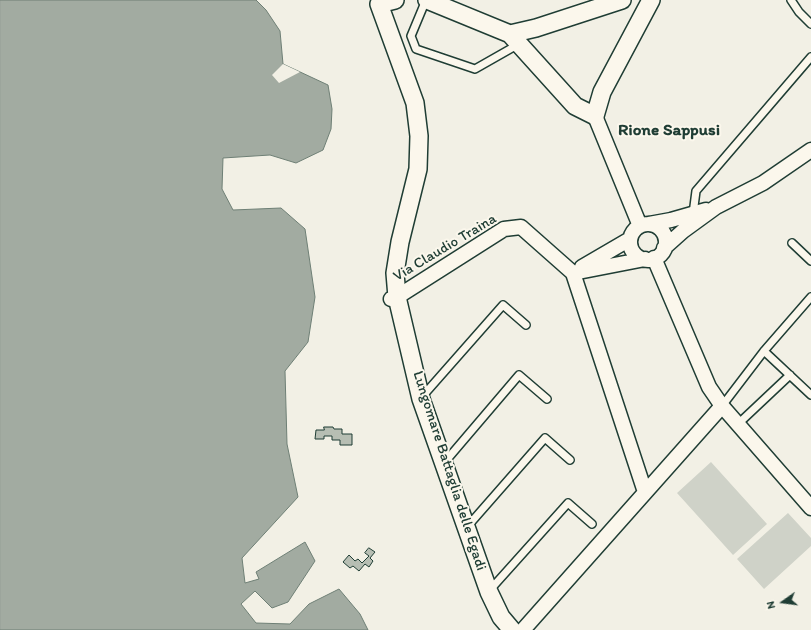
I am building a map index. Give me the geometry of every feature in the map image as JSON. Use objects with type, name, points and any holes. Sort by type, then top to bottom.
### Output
[{"type":"street","points":[[427,0],[515,39],[574,106],[595,116],[645,225]]},
{"type":"street","points":[[515,39],[536,28],[622,0]]},
{"type":"street","points":[[595,116],[602,92],[651,0]]},
{"type":"street","name":"Lungomare Battaglia delle Egadi","points":[[381,2],[414,103],[419,136],[418,169],[394,273],[394,298],[421,399],[489,592],[501,617],[512,630]]},
{"type":"street","points":[[573,273],[659,256],[664,248],[683,231],[716,207],[763,183],[811,150]]},
{"type":"street","points":[[650,259],[640,258],[633,252],[630,239],[633,231],[645,225],[671,220],[716,207]]},
{"type":"street","points":[[645,225],[657,227],[663,234],[665,243],[664,248]]},
{"type":"street","name":"Via Claudio Traina","points":[[394,298],[504,229],[521,227],[573,273]]},
{"type":"street","points":[[573,273],[630,239]]},
{"type":"street","points":[[650,259],[709,387],[722,406],[811,508]]},
{"type":"street","points":[[573,273],[646,492]]},
{"type":"street","points":[[523,630],[722,406]]},
{"type":"lane","points":[[427,0],[411,36],[416,49],[475,69],[515,39]]},
{"type":"lane","points":[[791,0],[799,12],[811,24]]},
{"type":"lane","points":[[693,214],[696,190],[811,57]]},
{"type":"lane","points":[[792,243],[811,261]]},
{"type":"lane","points":[[722,406],[764,351],[811,298]]},
{"type":"lane","points":[[421,399],[503,305],[526,325]]},
{"type":"lane","points":[[764,351],[811,395]]},
{"type":"lane","points":[[444,463],[519,375],[547,399]]},
{"type":"lane","points":[[738,424],[790,375]]},
{"type":"lane","points":[[467,527],[545,438],[570,460]]},
{"type":"lane","points":[[489,592],[568,503],[592,524]]},
{"type":"shaded area","points":[[0,0],[256,0],[266,10],[280,31],[283,64],[328,85],[332,109],[331,129],[323,150],[296,163],[270,155],[223,158],[222,189],[233,210],[281,208],[305,229],[315,297],[308,342],[285,371],[287,444],[298,497],[242,558],[245,583],[259,579],[256,572],[305,542],[315,561],[288,602],[272,608],[255,591],[241,604],[256,623],[290,624],[309,604],[339,589],[360,614],[368,630],[0,630]]},
{"type":"shaded area","points":[[711,462],[767,524],[733,555],[677,493]]},
{"type":"shaded area","points":[[788,513],[811,538],[811,546],[764,589],[737,559]]},
{"type":"pier","points":[[283,64],[300,72],[279,83],[272,75]]},
{"type":"building","points":[[324,427],[342,429],[342,434],[352,434],[352,445],[340,445],[340,440],[332,440],[332,436],[324,436],[324,439],[315,439],[316,430],[324,430]]},
{"type":"building","points":[[369,548],[375,552],[370,558],[373,561],[369,567],[365,564],[359,571],[353,566],[350,568],[343,562],[349,555],[355,561],[358,559],[362,563],[369,556],[365,553]]},
{"type":"district","name":"Rione Sappusi","points":[[669,131]]}]
